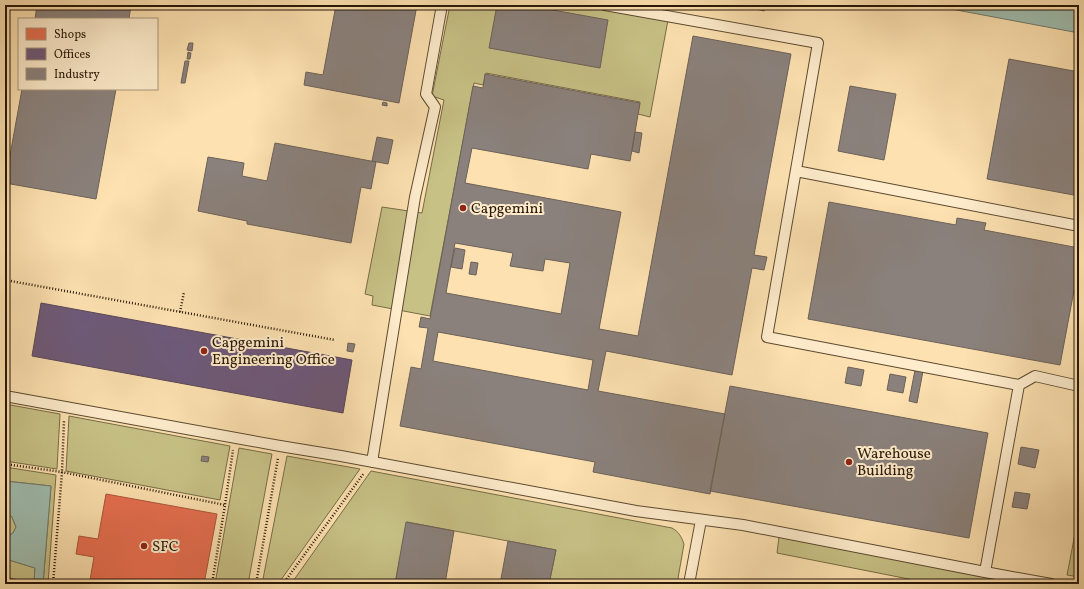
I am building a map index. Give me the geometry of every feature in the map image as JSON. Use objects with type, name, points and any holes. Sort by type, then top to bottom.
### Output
[{"type":"lane","points":[[372,462],[415,197],[435,107],[426,94],[442,5]]},
{"type":"lane","points":[[605,5],[818,43],[767,337],[1019,385],[1035,376],[1079,386]]},
{"type":"lane","points":[[796,171],[1079,226]]},
{"type":"lane","points":[[985,572],[1019,385]]},
{"type":"lane","points":[[5,396],[636,511],[743,525],[985,572],[1008,580],[1051,584]]},
{"type":"lane","points":[[689,584],[701,520]]},
{"type":"path","points":[[5,280],[335,340]]},
{"type":"path","points":[[180,312],[184,292]]},
{"type":"path","points":[[53,584],[62,472],[65,407]]},
{"type":"path","points":[[212,584],[235,438]]},
{"type":"path","points":[[256,584],[280,446]]},
{"type":"path","points":[[283,584],[372,462]]},
{"type":"path","points":[[5,464],[62,472],[225,505]]},
{"type":"path","points":[[5,580],[25,584]]},
{"type":"shaded area","points":[[450,5],[575,5],[668,20],[650,117],[638,114],[640,102],[486,73],[483,85],[474,83],[430,316],[372,305],[373,296],[365,294],[382,207],[422,213],[444,100],[432,96]]},
{"type":"shaded area","points":[[930,5],[1079,5],[1079,33]]},
{"type":"shaded area","points":[[5,404],[60,414],[57,469],[5,461]]},
{"type":"shaded area","points":[[69,416],[230,446],[220,500],[66,471]]},
{"type":"shaded area","points":[[239,448],[272,454],[248,584],[215,584]]},
{"type":"shaded area","points":[[287,456],[360,469],[278,584],[262,584]]},
{"type":"shaded area","points":[[5,467],[56,475],[48,584],[43,584],[51,486],[5,481]]},
{"type":"shaded area","points":[[371,471],[672,528],[680,534],[684,544],[677,584],[549,584],[556,550],[407,522],[395,584],[291,584]]},
{"type":"shaded area","points":[[5,481],[51,486],[43,584],[34,583],[35,568],[9,560],[5,557],[5,538],[13,533],[16,527],[12,517],[5,511]]},
{"type":"shaded area","points":[[5,511],[12,517],[16,527],[13,533],[5,538]]},
{"type":"shaded area","points":[[1079,513],[1079,577],[1067,575]]},
{"type":"shaded area","points":[[779,537],[1022,584],[934,584],[777,553]]},
{"type":"shaded area","points":[[5,557],[9,560],[35,568],[34,583],[5,577]]},
{"type":"building: Shops","name":"SFC","points":[[106,494],[217,514],[204,584],[114,584],[90,580],[94,557],[76,554],[79,536],[98,539]]},
{"type":"building: Offices","points":[[41,303],[352,360],[343,413],[32,356]]},
{"type":"building: Industry","points":[[37,5],[131,5],[129,18],[35,18]]},
{"type":"building: Industry","points":[[336,5],[417,5],[399,103],[304,85],[306,72],[323,75]]},
{"type":"building: Industry","points":[[497,5],[525,5],[608,20],[600,68],[489,48]]},
{"type":"building: Industry","points":[[685,5],[700,5],[699,8]]},
{"type":"building: Industry","points":[[741,5],[765,5],[764,11]]},
{"type":"building: Industry","points":[[693,36],[791,54],[754,255],[767,257],[764,270],[752,268],[732,375],[606,351],[598,391],[725,414],[710,494],[593,472],[595,462],[400,426],[411,367],[421,369],[428,328],[419,327],[421,317],[430,319],[473,86],[483,88],[485,74],[640,103],[630,161],[591,154],[588,169],[472,148],[465,183],[621,212],[599,329],[638,336]],"holes":[[[455,243],[513,253],[510,266],[543,271],[545,259],[570,263],[561,314],[446,293]],[[438,332],[593,360],[588,390],[433,361]]]},
{"type":"building: Industry","points":[[189,43],[193,43],[192,51],[187,50]]},
{"type":"building: Industry","points":[[188,52],[191,53],[190,59],[187,59]]},
{"type":"building: Industry","points":[[1009,59],[1079,72],[1079,196],[987,179]]},
{"type":"building: Industry","points":[[185,61],[189,61],[185,83],[181,83]]},
{"type":"building: Industry","points":[[850,86],[896,94],[884,160],[838,151]]},
{"type":"building: Industry","points":[[22,90],[116,90],[96,199],[5,183]]},
{"type":"building: Industry","points":[[383,102],[387,103],[387,106],[382,105]]},
{"type":"building: Industry","points":[[635,132],[642,133],[639,153],[632,151]]},
{"type":"building: Industry","points":[[377,137],[393,140],[388,164],[372,161]]},
{"type":"building: Industry","points":[[275,143],[376,162],[371,189],[361,187],[351,243],[247,224],[247,221],[198,211],[208,157],[244,163],[242,176],[267,181]]},
{"type":"building: Industry","points":[[829,202],[956,225],[957,218],[986,223],[984,230],[1079,248],[1079,264],[1060,365],[808,319]]},
{"type":"building: Industry","points":[[455,248],[465,250],[462,269],[451,267]]},
{"type":"building: Industry","points":[[471,262],[478,263],[476,275],[469,274]]},
{"type":"building: Industry","points":[[348,343],[355,344],[353,352],[347,351]]},
{"type":"building: Industry","points":[[848,367],[864,370],[861,386],[845,383]]},
{"type":"building: Industry","points":[[915,370],[923,371],[917,403],[909,401]]},
{"type":"building: Industry","points":[[890,374],[906,377],[903,393],[887,390]]},
{"type":"building: Industry","name":"Warehouse Building","points":[[730,386],[988,433],[969,538],[710,491]]},
{"type":"building: Industry","points":[[1021,447],[1039,450],[1035,468],[1018,464]]},
{"type":"building: Industry","points":[[202,456],[209,457],[208,462],[201,461]]},
{"type":"building: Industry","points":[[1015,492],[1030,494],[1027,509],[1012,507]]},
{"type":"building: Industry","points":[[406,522],[454,531],[445,584],[395,584]]},
{"type":"building: Industry","points":[[508,541],[556,550],[549,584],[500,584]]},
{"type":"place","name":"Capgemini","points":[[463,208]]},
{"type":"place","name":"Capgemini Engineering Office","points":[[204,351]]},
{"type":"place","name":"Warehouse Building","points":[[849,462]]},
{"type":"place","name":"SFC","points":[[144,546]]}]
